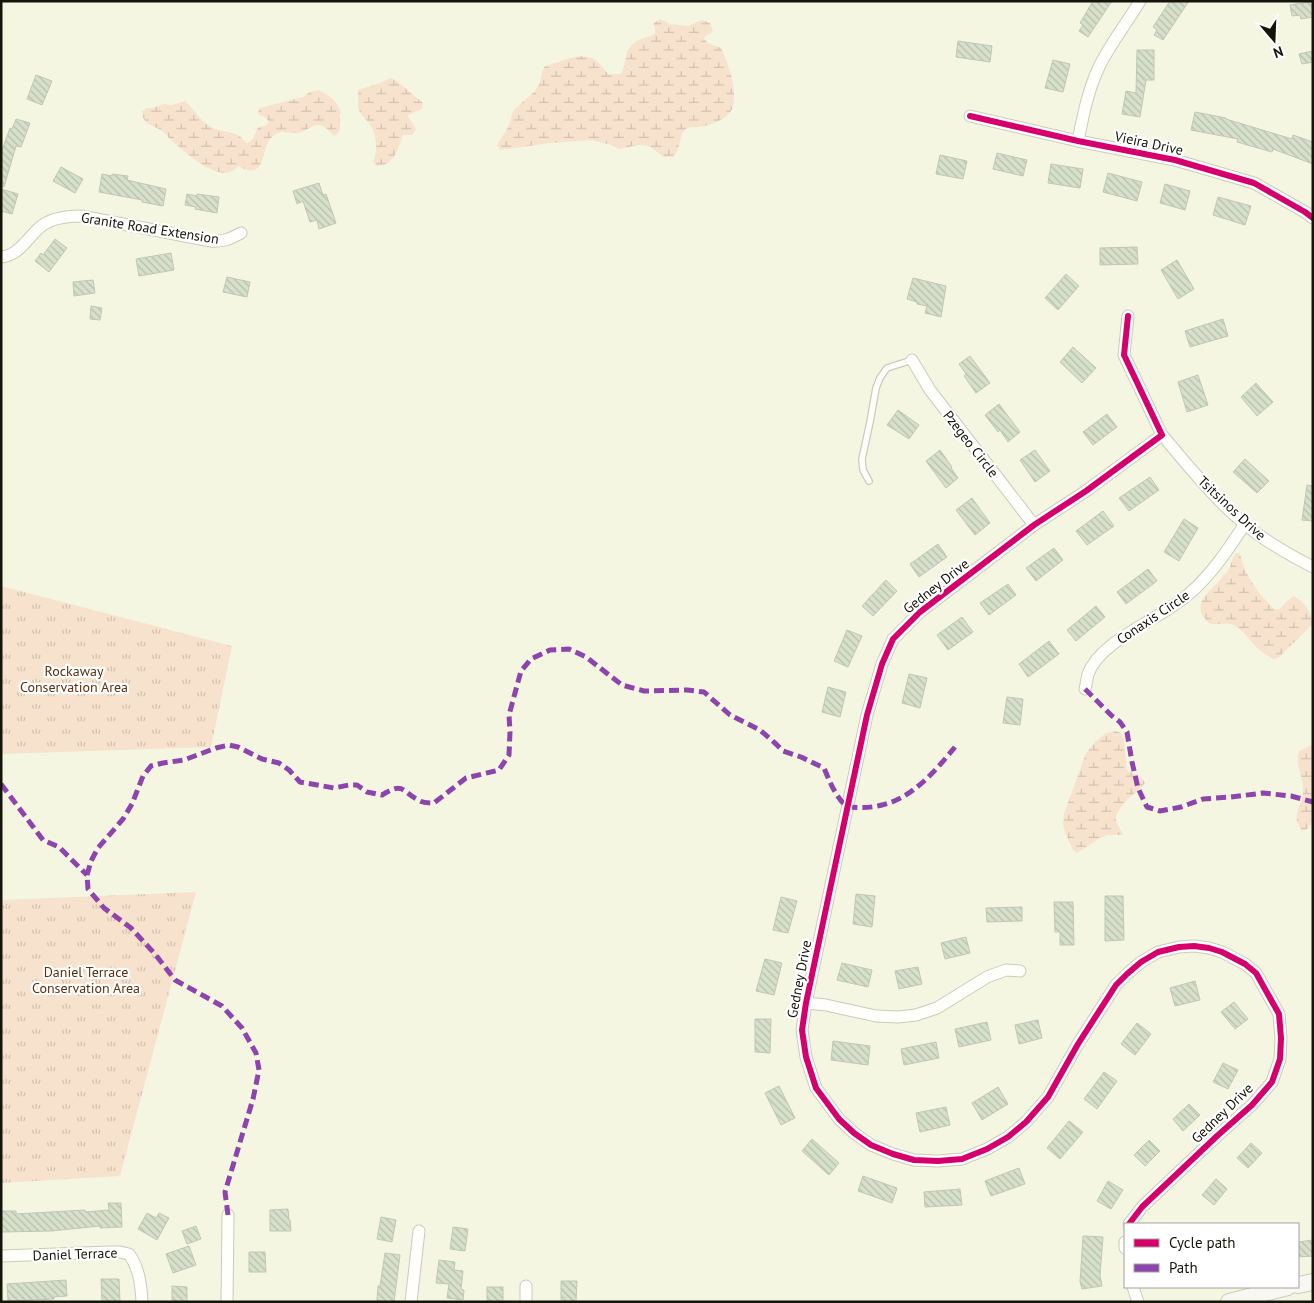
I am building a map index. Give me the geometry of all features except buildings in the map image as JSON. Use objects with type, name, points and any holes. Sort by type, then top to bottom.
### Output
[{"type":"main road","points":[[1299,1285],[1313,1282]]},
{"type":"main road","points":[[1229,1302],[1284,1288]]},
{"type":"street","points":[[1078,142],[1082,119],[1094,78],[1116,38],[1140,1]]},
{"type":"street","name":"Vieira Drive","points":[[970,116],[1078,142],[1175,160],[1254,183],[1313,218]]},
{"type":"street","name":"Granite Road Extension","points":[[1,257],[8,257],[16,252],[48,222],[70,216],[81,216],[221,242],[241,233]]},
{"type":"street","points":[[1128,316],[1124,355],[1162,435]]},
{"type":"street","name":"Pzegeo Circle","points":[[912,360],[930,390],[1034,525]]},
{"type":"street","name":"Tsitsinos Drive","points":[[1162,435],[1228,509],[1254,532],[1283,551],[1313,567]]},
{"type":"street","name":"Gedney Drive","points":[[1130,1223],[1142,1208],[1252,1105],[1272,1082],[1280,1059],[1279,1014],[1256,973],[1245,964],[1222,952],[1194,946],[1158,952],[1140,962],[1116,985],[1078,1044],[1048,1097],[1026,1122],[1008,1137],[987,1150],[962,1159],[938,1162],[914,1160],[871,1145],[854,1134],[826,1104],[816,1088],[806,1057],[802,1030],[806,1003],[867,715],[882,664],[893,638],[920,612],[1034,525],[1086,491],[1162,435]]},
{"type":"street","name":"Conaxis Circle","points":[[1085,689],[1088,674],[1095,661],[1105,650],[1191,593],[1216,565],[1245,524]]},
{"type":"street","points":[[806,1003],[826,1005],[876,1016],[898,1017],[916,1015],[937,1008],[987,977],[1006,970],[1020,971]]},
{"type":"street","points":[[227,1302],[228,1215]]},
{"type":"street","points":[[411,1302],[419,1231]]},
{"type":"street","name":"Daniel Terrace","points":[[1,1256],[115,1252],[129,1254],[135,1263],[139,1275],[142,1302]]},
{"type":"street","points":[[526,1286],[526,1302]]},
{"type":"street","points":[[1134,1288],[1138,1302]]},
{"type":"lane","points":[[869,481],[863,470],[862,460],[876,388],[887,368],[912,360]]},
{"type":"green space","points":[[660,19],[670,24],[688,26],[702,20],[710,23],[713,30],[704,39],[708,43],[721,48],[730,70],[734,88],[733,105],[731,111],[726,116],[703,127],[686,129],[682,134],[676,154],[673,157],[663,157],[647,146],[638,145],[619,149],[592,140],[550,143],[500,150],[497,146],[508,127],[513,111],[537,88],[545,66],[582,56],[596,60],[608,74],[621,74],[626,54],[630,47],[638,40],[655,33],[653,24]]},
{"type":"green space","points":[[390,78],[397,81],[423,103],[422,109],[408,115],[416,130],[412,135],[403,135],[397,151],[387,164],[376,166],[373,162],[376,147],[375,137],[372,127],[359,110],[358,90]]},
{"type":"green space","points":[[319,90],[337,104],[341,112],[340,129],[337,134],[334,136],[320,125],[315,125],[300,133],[278,133],[271,138],[261,162],[254,170],[247,170],[238,166],[231,172],[223,173],[203,165],[193,159],[163,132],[146,122],[142,111],[164,104],[172,105],[185,101],[207,125],[217,130],[238,135],[247,143],[253,139],[258,127],[265,126],[269,122],[258,114],[259,108],[303,97],[310,92]]},
{"type":"green space","points":[[1236,553],[1240,553],[1252,583],[1274,609],[1277,610],[1294,596],[1310,612],[1312,625],[1278,658],[1273,659],[1261,651],[1235,626],[1231,624],[1211,624],[1202,614],[1201,603],[1203,598],[1227,572]]},
{"type":"green space","name":"Rockaway Conservation Area","points":[[1,586],[232,646],[211,747],[1,754]]},
{"type":"green space","points":[[1115,731],[1121,733],[1124,740],[1127,770],[1142,778],[1145,783],[1119,810],[1116,820],[1123,835],[1107,835],[1077,853],[1073,850],[1063,825],[1064,814],[1086,753],[1106,733]]},
{"type":"green space","points":[[1313,744],[1313,822],[1307,829],[1302,831],[1297,821],[1297,812],[1303,793],[1298,756],[1299,751]]},
{"type":"green space","name":"Daniel Terrace Conservation Area","points":[[196,892],[120,1176],[1,1183],[1,900]]},
{"type":"marked path","points":[[228,1215],[225,1192],[253,1099],[259,1070],[256,1053],[242,1028],[222,1006],[175,980],[155,954],[131,928],[104,908],[88,889],[87,875],[91,861],[98,848],[123,819],[132,804],[143,776],[151,766],[184,760],[229,745],[238,747],[262,759],[279,763],[289,770],[300,782],[334,788],[357,785],[367,792],[382,795],[398,788],[420,801],[434,803],[466,778],[499,770],[509,755],[509,715],[521,671],[531,659],[550,650],[569,649],[586,657],[622,685],[644,691],[687,690],[704,692],[730,715],[760,730],[783,751],[824,768],[836,794],[847,807],[865,808],[878,806],[904,796],[932,774],[955,747]]},
{"type":"marked path","points":[[1085,689],[1120,722],[1127,732],[1138,788],[1147,807],[1160,811],[1181,807],[1203,799],[1263,793],[1291,796],[1313,802]]},
{"type":"marked path","points":[[1,784],[43,840],[59,847],[87,875]]},
{"type":"cycle path","points":[[970,116],[1078,141],[1175,160],[1254,183],[1313,218]]},
{"type":"cycle path","points":[[1128,316],[1124,355],[1162,435],[1086,491],[1034,525],[920,612],[893,639],[882,664],[867,715],[806,1003],[802,1030],[806,1057],[816,1088],[839,1119],[854,1133],[871,1145],[914,1160],[962,1159],[987,1149],[1008,1137],[1026,1122],[1048,1097],[1078,1044],[1116,985],[1141,962],[1158,952],[1194,946],[1222,952],[1245,964],[1256,973],[1279,1014],[1280,1059],[1272,1082],[1252,1105],[1142,1207],[1130,1223]]}]
